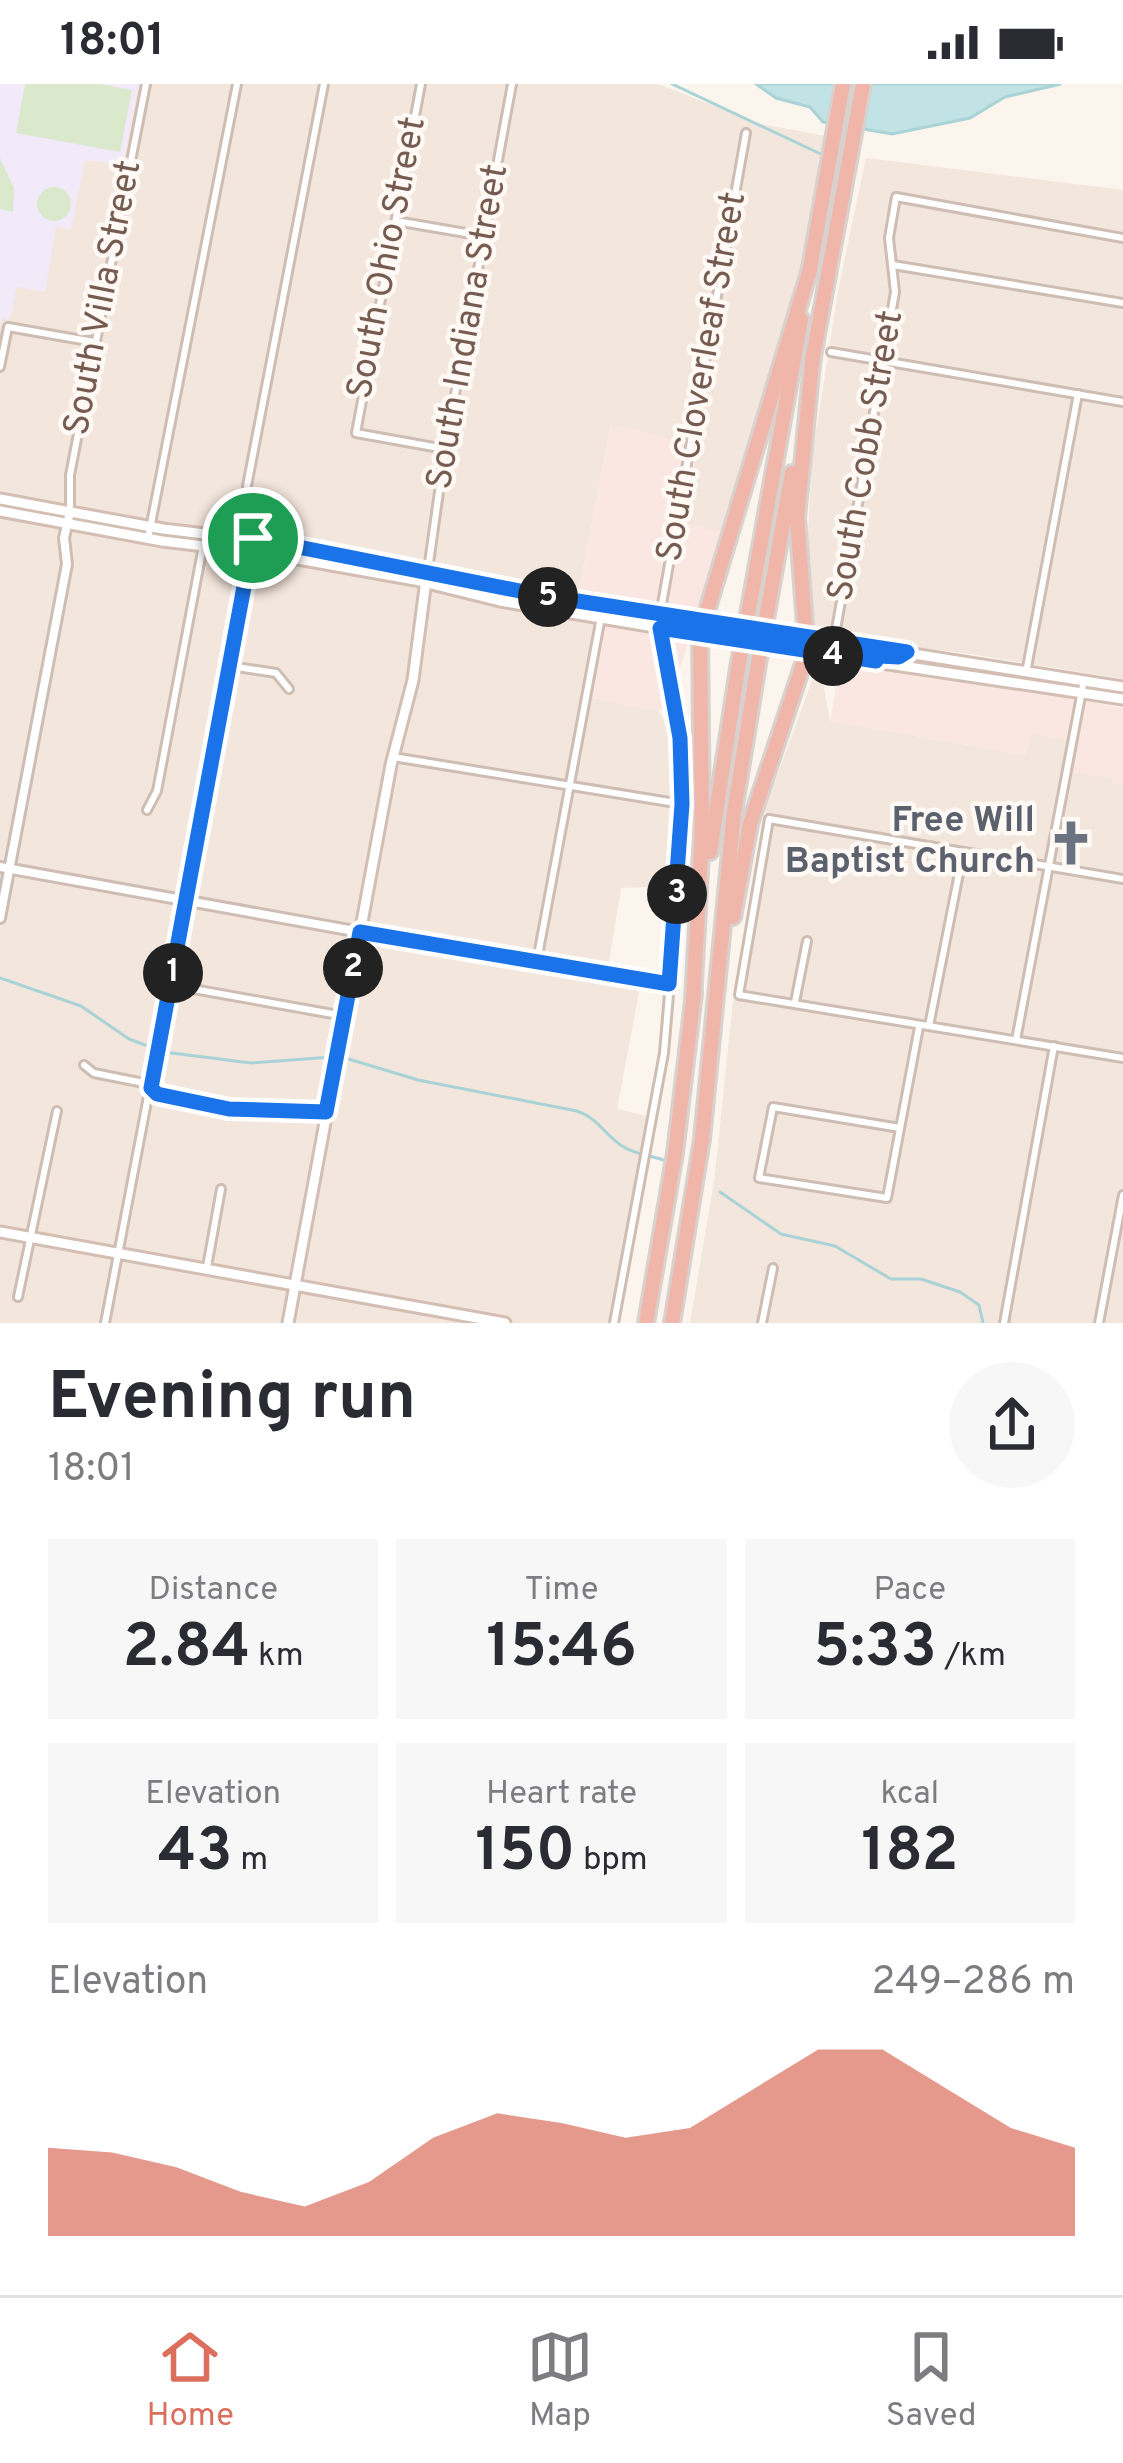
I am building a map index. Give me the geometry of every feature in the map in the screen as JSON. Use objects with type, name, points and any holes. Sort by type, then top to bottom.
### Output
[{"type":"highway","points":[[646,1323],[675,1153],[714,812],[843,84]]},
{"type":"highway","points":[[672,1323],[719,999],[736,799],[863,84]]},
{"type":"highway","points":[[693,1000],[702,833],[701,628],[810,269]]},
{"type":"highway","points":[[719,999],[750,824],[807,646],[797,517],[813,354]]},
{"type":"main road","points":[[0,499],[69,518]]},
{"type":"main road","points":[[0,512],[252,544],[876,661],[1026,676]]},
{"type":"main road","points":[[149,532],[202,546],[252,544]]},
{"type":"main road","points":[[288,1323],[393,758],[413,680],[427,576]]},
{"type":"main road","points":[[807,646],[907,652],[1083,686],[1123,699]]},
{"type":"main road","points":[[876,661],[879,656],[899,657],[907,652]]},
{"type":"main road","points":[[1083,686],[1123,687]]},
{"type":"main road","points":[[0,1232],[505,1323]]},
{"type":"street","name":"South Villa Street","points":[[69,518],[70,476],[146,84]]},
{"type":"street","points":[[149,532],[237,84]]},
{"type":"street","points":[[105,1323],[252,544],[247,486],[324,84]]},
{"type":"street","name":"South Ohio Street","points":[[421,84],[356,433],[445,449]]},
{"type":"street","name":"South Indiana Street","points":[[427,576],[445,449],[512,84]]},
{"type":"street","name":"South Cloverleaf Street","points":[[660,622],[746,133]]},
{"type":"street","name":"South Cobb Street","points":[[833,644],[895,292],[889,238],[896,197],[1123,238]]},
{"type":"street","points":[[395,220],[483,236]]},
{"type":"street","points":[[893,266],[1123,303]]},
{"type":"street","points":[[0,367],[8,326],[95,342]]},
{"type":"street","points":[[831,352],[1123,403]]},
{"type":"street","points":[[1026,676],[1078,394]]},
{"type":"street","points":[[0,918],[4,868],[67,564],[69,518]]},
{"type":"street","points":[[147,810],[157,791],[202,546]]},
{"type":"street","points":[[536,962],[602,612]]},
{"type":"street","points":[[614,1323],[664,1053],[682,804],[680,738],[660,622]]},
{"type":"street","points":[[230,666],[276,674],[289,689]]},
{"type":"street","points":[[1016,1040],[1083,686]]},
{"type":"street","points":[[393,758],[682,804]]},
{"type":"street","points":[[1123,879],[769,819],[739,995],[1123,1058]]},
{"type":"street","points":[[900,1128],[772,1107],[759,1178],[887,1198],[963,853]]},
{"type":"street","points":[[4,868],[669,984]]},
{"type":"street","points":[[794,1004],[807,941]]},
{"type":"street","points":[[171,985],[344,1016]]},
{"type":"street","points":[[1004,1323],[1054,1046]]},
{"type":"street","points":[[84,1065],[94,1073],[143,1082],[157,1094],[229,1109],[326,1112]]},
{"type":"street","points":[[18,1297],[57,1111]]},
{"type":"street","points":[[207,1271],[221,1189]]},
{"type":"street","points":[[1100,1323],[1123,1195]]},
{"type":"street","points":[[762,1323],[773,1268]]},
{"type":"shaded area","points":[[0,84],[658,84],[761,124],[826,136],[804,274],[725,533],[684,524],[611,424],[578,595],[605,628],[593,698],[659,711],[672,739],[671,886],[621,888],[608,967],[639,992],[617,1109],[647,1116],[610,1323],[0,1323]]},
{"type":"shaded area","points":[[0,84],[139,84],[123,165],[85,160],[71,230],[56,227],[45,292],[17,287],[10,319],[2,318],[0,328]]},
{"type":"shaded area","points":[[866,158],[1123,190],[1123,679],[821,636],[812,621],[807,551],[812,457],[839,286]]},
{"type":"shaded area","points":[[611,424],[698,446],[684,524],[725,533],[667,706],[659,711],[593,698],[605,628],[578,596]]},
{"type":"shaded area","points":[[819,662],[830,721],[1025,755],[1031,733],[1067,739],[1113,783],[1123,785],[1123,1323],[690,1323],[714,1182],[733,1002],[745,986],[773,827],[764,811]]},
{"type":"shaded area","points":[[840,667],[923,672],[1123,708],[1123,785],[1112,783],[1111,778],[1074,773],[1066,739],[1031,733],[1025,755],[830,721]]},
{"type":"green space","points":[[25,84],[101,84],[132,90],[120,152],[16,133]]},
{"type":"green space","points":[[0,158],[14,188],[13,212],[0,209]]},
{"type":"green space","points":[[54,187],[66,192],[71,204],[66,216],[54,221],[42,216],[37,204],[42,192]]},
{"type":"water","points":[[756,84],[1061,84],[1005,97],[970,118],[892,134],[823,122],[810,107],[776,98]]},
{"type":"waterway","points":[[672,84],[825,156]]},
{"type":"waterway","points":[[0,978],[81,1006],[129,1039],[164,1052],[251,1063],[332,1057]]},
{"type":"waterway","points":[[342,1057],[418,1080],[577,1111],[627,1149],[668,1162]]},
{"type":"waterway","points":[[720,1192],[781,1234],[835,1246],[891,1279],[921,1279],[960,1292],[979,1305],[983,1323]]},
{"type":"place","name":"Free Will Baptist Church","points":[[1071,843]]},
{"type":"route","points":[[253,538],[545,596],[907,652],[899,657],[879,656],[876,661],[660,628],[680,738],[682,804],[669,984],[360,932],[326,1112],[229,1109],[157,1094],[151,1088],[253,538]]}]
